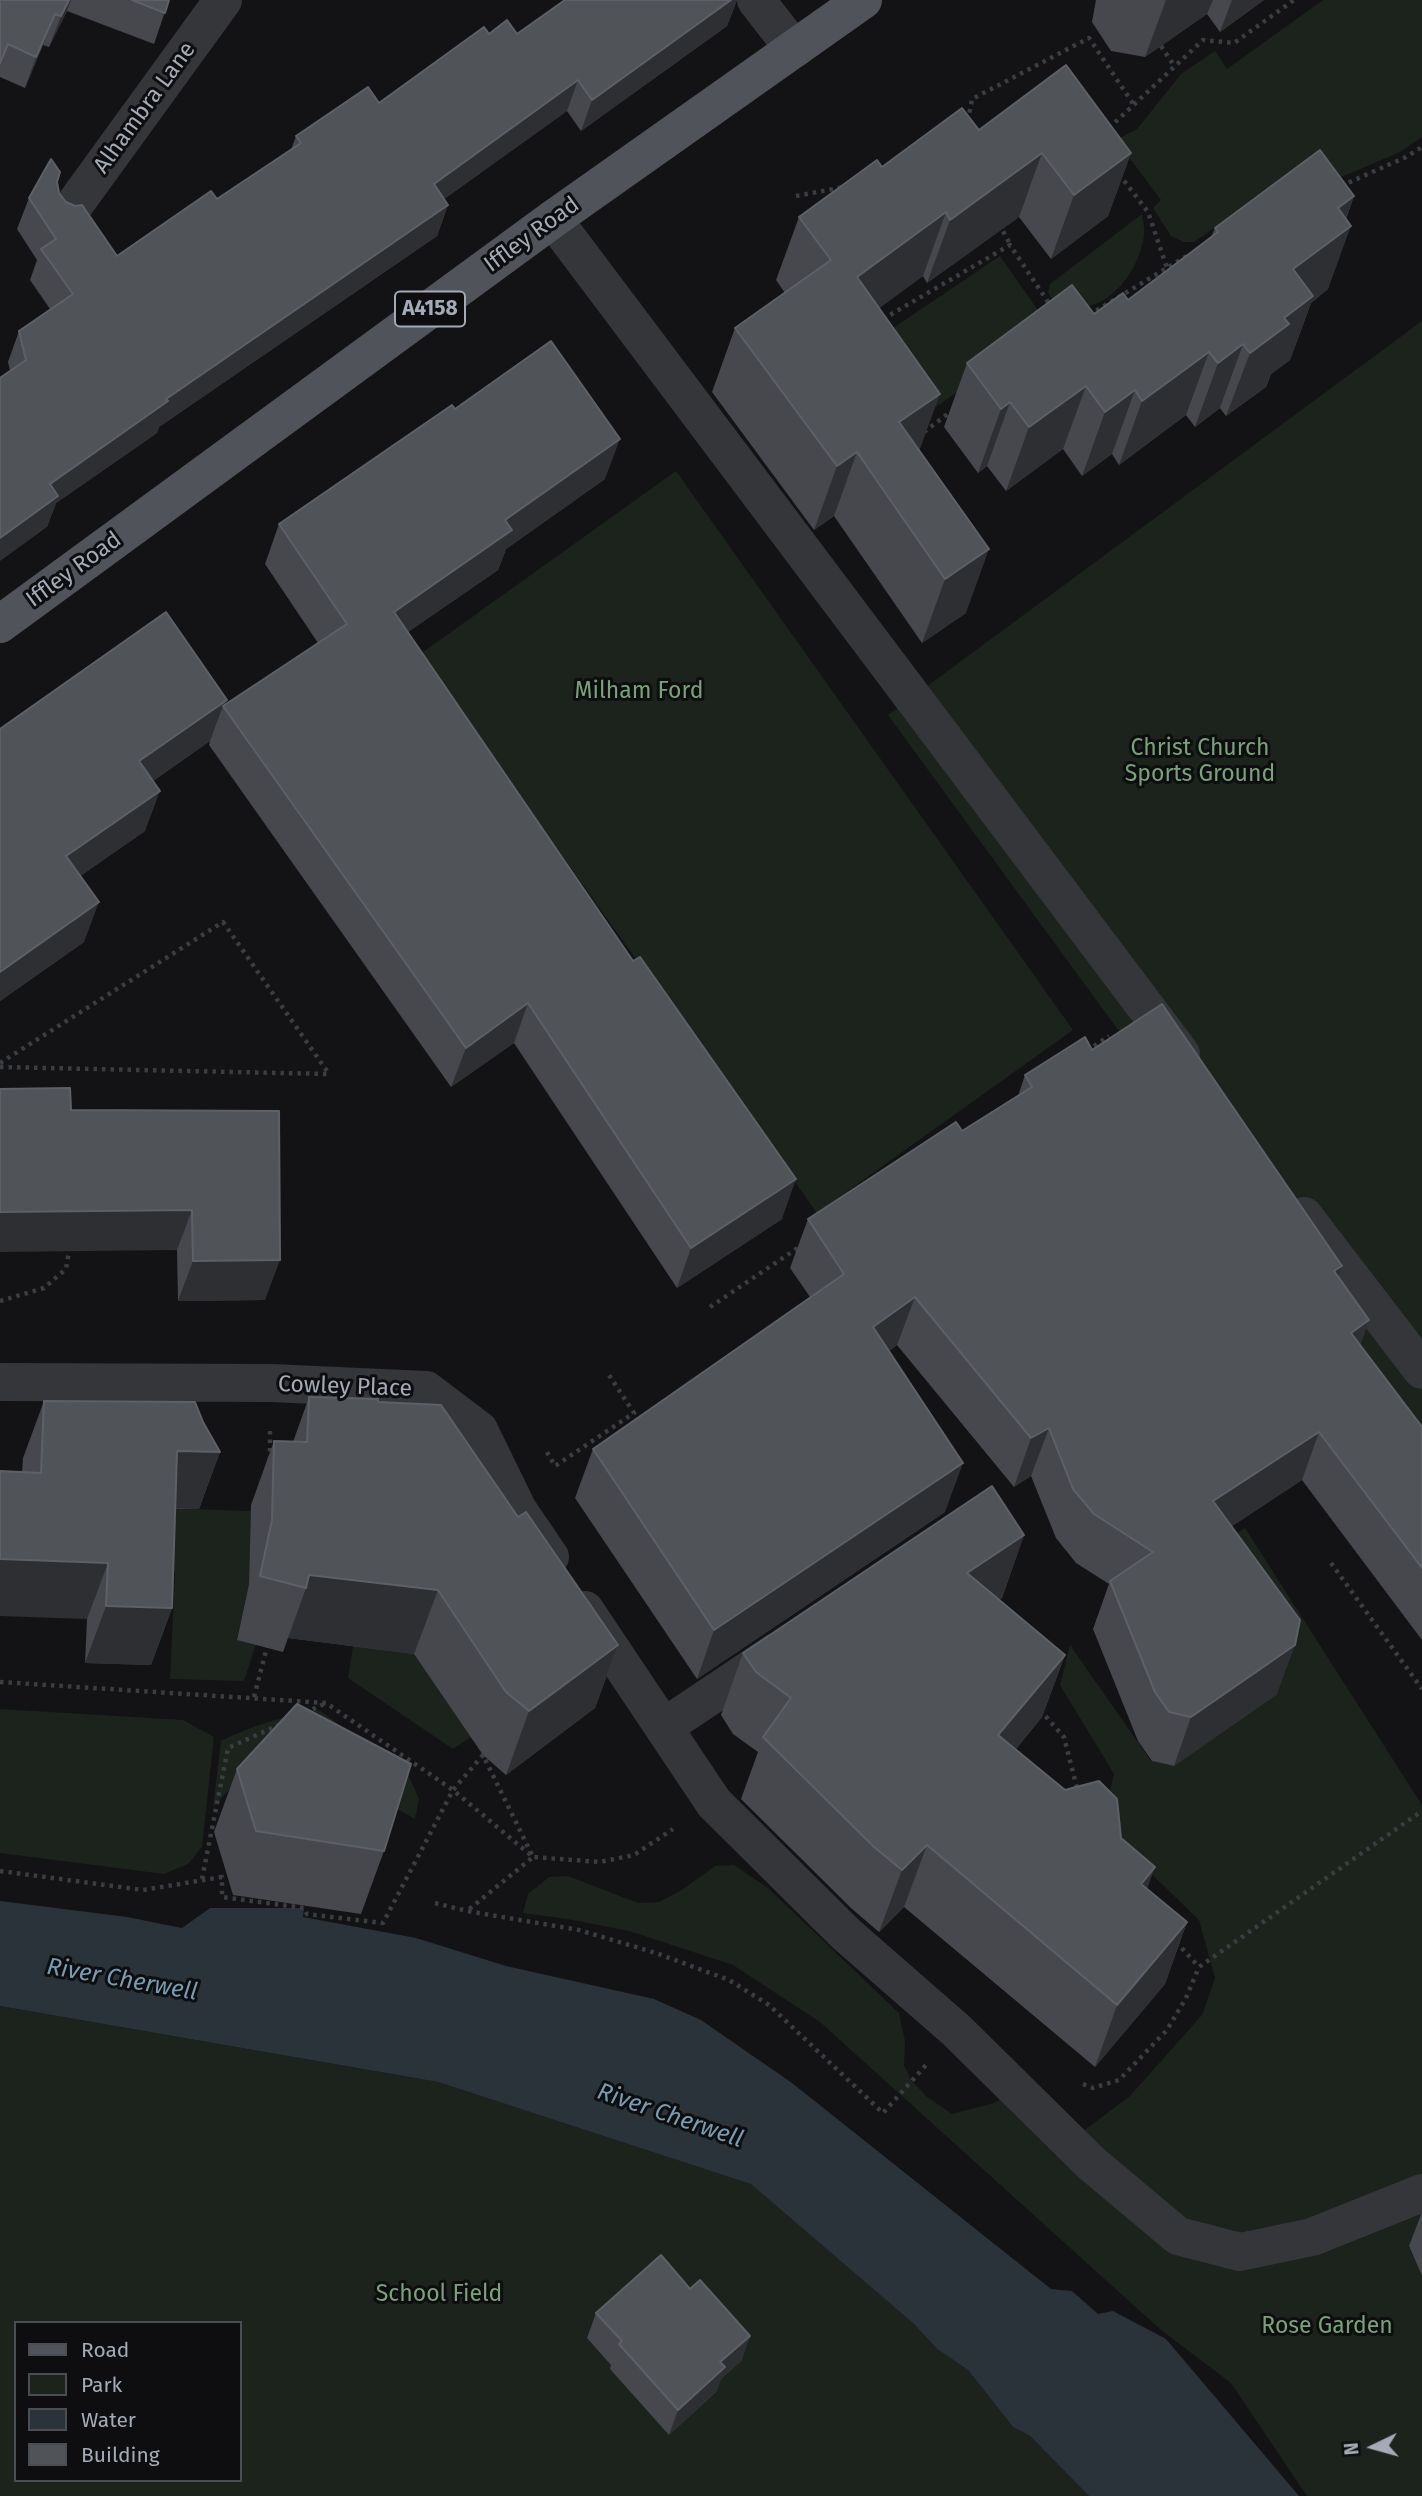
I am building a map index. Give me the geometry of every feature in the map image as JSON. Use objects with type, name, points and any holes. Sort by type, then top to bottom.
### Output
[{"type":"main road","name":"Iffley Road","points":[[0,624],[553,219],[863,0]]},
{"type":"street","name":"Alhambra Lane","points":[[67,215],[223,0]]},
{"type":"street","points":[[756,0],[794,49]]},
{"type":"street","points":[[553,219],[1204,1084]]},
{"type":"street","points":[[1280,1183],[1422,1370]]},
{"type":"street","name":"Cowley Place","points":[[0,1382],[271,1383],[426,1390],[479,1430],[518,1510],[714,1803],[846,1934],[956,2030],[1091,2163],[1178,2236],[1240,2252],[1312,2237],[1422,2193]]},
{"type":"street","points":[[664,1727],[799,1637]]},
{"type":"path","points":[[1104,132],[1203,40],[1234,43],[1294,0]]},
{"type":"path","points":[[967,125],[972,99],[1089,38],[1134,105]]},
{"type":"path","points":[[1161,46],[1175,67]]},
{"type":"path","points":[[1331,190],[1406,158],[1422,148]]},
{"type":"path","points":[[1117,172],[1148,212],[1170,280]]},
{"type":"path","points":[[796,196],[856,184]]},
{"type":"path","points":[[996,217],[1010,244],[1057,316]]},
{"type":"path","points":[[872,325],[1010,244]]},
{"type":"path","points":[[1079,321],[1198,250]]},
{"type":"path","points":[[918,436],[960,405]]},
{"type":"path","points":[[223,922],[329,1074],[0,1065],[223,922]]},
{"type":"path","points":[[1084,1053],[1146,1007]]},
{"type":"path","points":[[710,1307],[812,1238]]},
{"type":"path","points":[[0,1301],[44,1288],[66,1269],[69,1251]]},
{"type":"path","points":[[542,1444],[555,1466],[634,1413],[607,1371]]},
{"type":"path","points":[[270,1465],[271,1383]]},
{"type":"path","points":[[1331,1563],[1422,1689]]},
{"type":"path","points":[[254,1697],[267,1647]]},
{"type":"path","points":[[0,1682],[326,1703],[453,1790],[533,1857],[600,1862],[634,1855],[714,1803]]},
{"type":"path","points":[[302,1714],[326,1703]]},
{"type":"path","points":[[1037,1707],[1064,1737],[1080,1798]]},
{"type":"path","points":[[202,1879],[228,1748],[289,1720]]},
{"type":"path","points":[[0,1871],[144,1890],[222,1877],[222,1897],[304,1908],[307,1914],[383,1923],[453,1790],[483,1755],[533,1857]]},
{"type":"path","points":[[1080,2083],[1093,2088],[1119,2080],[1167,2030],[1186,1998],[1199,1967],[1422,1811]]},
{"type":"path","points":[[467,1911],[533,1857]]},
{"type":"path","points":[[435,1903],[579,1930],[656,1953],[729,1980],[769,2005],[883,2113],[956,2030]]},
{"type":"path","points":[[1174,1940],[1199,1967]]},
{"type":"green space","points":[[1323,0],[1422,0],[1422,137],[1400,152],[1220,224],[1194,242],[1184,242],[1171,236],[1153,208],[1161,200],[1116,140],[1137,129],[1181,74],[1215,51],[1227,69]]},
{"type":"green space","points":[[1142,214],[1142,247],[1132,270],[1116,291],[1106,299],[1083,307],[1056,305],[1048,293],[1050,284]]},
{"type":"green space","points":[[1000,256],[1049,326],[918,420],[865,347]]},
{"type":"green space","name":"Christ Church Sports Ground","points":[[1422,321],[1422,1447],[1144,1053],[1118,1030],[888,715]]},
{"type":"green space","name":"Milham Ford","points":[[676,471],[1073,1030],[817,1213],[419,655]]},
{"type":"green space","points":[[161,1508],[251,1511],[249,1584],[237,1639],[256,1644],[244,1681],[170,1679],[175,1572],[155,1570]]},
{"type":"green space","name":"Rose Garden","points":[[1245,1528],[1422,1805],[1422,2241],[1409,2247],[1422,2276],[1422,2496],[1307,2496],[1231,2383],[1161,2330],[820,2022],[733,1965],[629,1931],[523,1913],[528,1894],[549,1877],[568,1876],[638,1903],[659,1902],[682,1890],[715,1866],[734,1865],[768,1888],[899,2013],[905,2041],[904,2065],[911,2080],[926,2096],[952,2114],[994,2103],[1013,2092],[1070,2141],[1130,2096],[1202,2015],[1215,1978],[1199,1920],[1138,1861],[1105,1811],[1114,1774],[1060,1685],[1070,1645],[1151,1761],[1174,1766],[1277,1693],[1201,1557]]},
{"type":"green space","points":[[353,1646],[414,1654],[471,1737],[453,1749],[348,1678]]},
{"type":"green space","points":[[0,1709],[183,1720],[214,1737],[202,1847],[188,1864],[164,1874],[0,1853]]},
{"type":"green space","points":[[319,1710],[408,1774],[419,1799],[415,1819],[315,1762],[271,1746],[213,1807],[221,1741],[269,1722]]},
{"type":"green space","name":"School Field","points":[[0,2006],[438,2082],[752,2184],[914,2324],[937,2349],[968,2370],[1013,2427],[1030,2436],[1089,2496],[0,2496]]},
{"type":"water","name":"River Cherwell","points":[[0,1901],[127,1917],[182,1928],[210,1908],[304,1908],[303,1917],[416,1938],[506,1966],[654,1999],[701,2020],[792,2083],[1051,2289],[1072,2291],[1098,2314],[1113,2311],[1166,2339],[1299,2496],[1089,2496],[1030,2436],[1013,2427],[968,2370],[937,2349],[914,2324],[751,2184],[438,2082],[0,2006]]},
{"type":"building","points":[[0,0],[69,0],[61,16],[55,14],[36,57],[8,44],[0,63]]},
{"type":"building","points":[[132,0],[169,0],[165,13]]},
{"type":"building","points":[[565,0],[731,0],[592,100],[578,80],[434,184],[448,205],[166,399],[168,401],[50,484],[58,496],[0,538],[0,378],[26,360],[19,331],[73,294],[41,249],[56,239],[29,198],[51,159],[60,172],[57,182],[59,193],[66,202],[75,206],[82,205],[117,256],[211,191],[217,199],[301,143],[296,136],[368,87],[379,103],[484,27],[489,34],[507,20],[517,34]]},
{"type":"building","points":[[1066,65],[1131,153],[1074,195],[1042,153],[950,220],[946,212],[857,277],[940,394],[899,422],[989,549],[945,579],[857,452],[837,466],[735,328],[831,260],[799,217],[877,160],[882,167],[962,108],[979,130]]},
{"type":"building","points":[[1320,150],[1354,196],[1338,208],[1351,226],[1293,269],[1313,296],[1284,318],[1289,324],[1250,353],[1243,344],[1218,363],[1209,352],[1142,401],[1135,390],[1105,412],[1086,386],[1029,427],[1010,402],[1001,409],[967,363],[1072,285],[1094,314],[1123,293],[1128,300],[1218,232],[1215,228]]},
{"type":"building","points":[[551,341],[620,439],[505,520],[512,530],[394,612],[633,961],[640,957],[796,1179],[691,1248],[528,1003],[466,1048],[223,706],[347,624],[279,524],[452,405],[455,409]]},
{"type":"building","points":[[166,612],[227,700],[139,761],[160,791],[66,856],[99,902],[0,972],[0,729]]},
{"type":"building","points":[[1162,1004],[1342,1266],[1334,1271],[1369,1320],[1351,1333],[1422,1427],[1422,1568],[1319,1432],[1213,1501],[1300,1620],[1295,1645],[1191,1717],[1169,1712],[1155,1692],[1110,1581],[1153,1552],[1094,1514],[1073,1489],[1049,1428],[1031,1438],[915,1297],[873,1327],[963,1463],[714,1630],[593,1449],[844,1274],[808,1219],[956,1122],[962,1131],[1032,1087],[1025,1075],[1085,1037],[1092,1050]]},
{"type":"building","points":[[70,1088],[71,1110],[279,1111],[280,1260],[193,1261],[192,1210],[0,1212],[0,1089]]},
{"type":"building","points":[[309,1397],[378,1399],[378,1402],[441,1405],[518,1517],[526,1512],[618,1645],[529,1711],[506,1692],[438,1590],[309,1575],[306,1588],[260,1576],[272,1520],[274,1441],[307,1442]]},
{"type":"building","points":[[44,1401],[195,1402],[220,1452],[177,1451],[172,1608],[106,1606],[108,1563],[0,1559],[0,1471],[41,1473]]},
{"type":"building","points":[[992,1486],[1024,1535],[967,1573],[1065,1655],[998,1735],[1065,1790],[1099,1781],[1117,1799],[1121,1838],[1155,1867],[1141,1884],[1187,1922],[1117,2005],[927,1845],[902,1870],[873,1846],[763,1737],[791,1698],[756,1672],[743,1653]]},
{"type":"building","points":[[297,1704],[411,1764],[384,1851],[256,1831],[237,1769]]},
{"type":"building","points":[[661,2255],[690,2289],[700,2280],[750,2336],[720,2362],[725,2367],[678,2410],[619,2344],[622,2341],[596,2313]]}]
